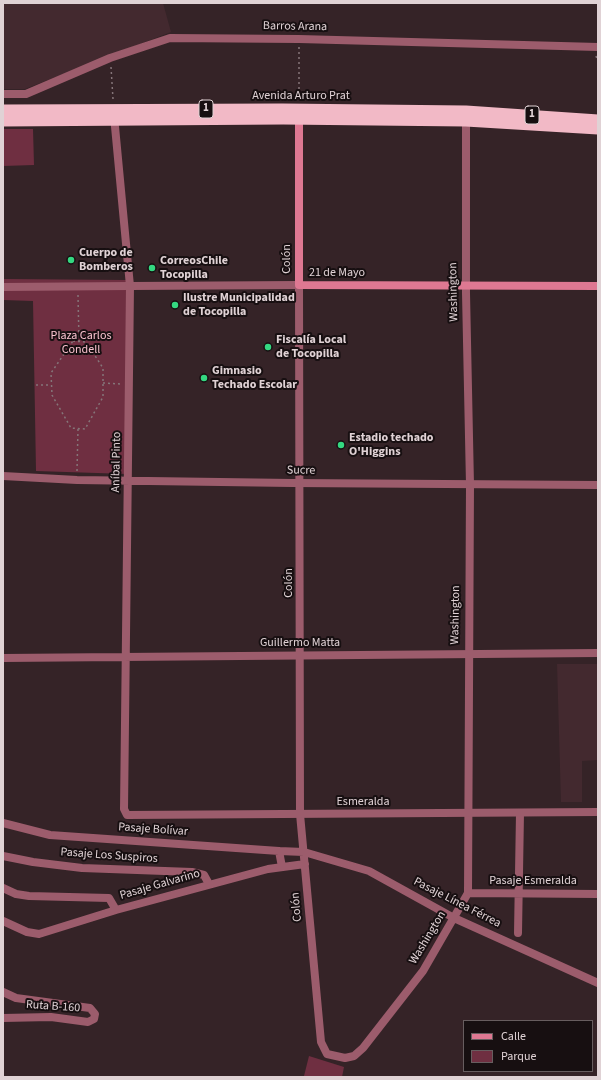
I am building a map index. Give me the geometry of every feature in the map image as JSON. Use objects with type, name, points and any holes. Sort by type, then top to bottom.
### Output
[{"type":"highway","name":"Avenida Arturo Prat","points":[[3,110],[114,115]]},
{"type":"highway","name":"Avenida Arturo Prat","points":[[3,121],[114,115],[299,114],[466,116],[598,120]]},
{"type":"highway","name":"Avenida Arturo Prat","points":[[466,116],[598,129]]},
{"type":"main road","name":"Colón","points":[[299,114],[299,285]]},
{"type":"main road","name":"21 de Mayo","points":[[299,285],[598,286]]},
{"type":"street","name":"Barros Arana","points":[[3,94],[26,94],[110,58],[170,38],[300,39],[598,47]]},
{"type":"street","name":"Aníbal Pinto","points":[[114,115],[130,286],[127,657],[124,809],[128,815]]},
{"type":"street","name":"Washington","points":[[327,1054],[345,1058],[354,1056],[363,1048],[423,971],[468,893],[470,485],[466,285],[466,116]]},
{"type":"street","name":"21 de Mayo","points":[[3,287],[299,285]]},
{"type":"street","name":"Colón","points":[[299,285],[301,655],[300,814],[322,1042],[327,1054]]},
{"type":"street","name":"Sucre","points":[[3,476],[128,481],[598,485]]},
{"type":"street","name":"Guillermo Matta","points":[[3,658],[598,653]]},
{"type":"street","name":"Esmeralda","points":[[128,815],[598,812]]},
{"type":"street","points":[[518,933],[520,813]]},
{"type":"street","name":"Pasaje Bolívar","points":[[3,823],[50,835],[279,852],[304,852]]},
{"type":"street","points":[[279,852],[282,867]]},
{"type":"street","name":"Pasaje Línea Férrea","points":[[304,852],[369,871],[454,918],[598,983]]},
{"type":"street","name":"Pasaje Los Suspiros","points":[[3,856],[34,862],[82,868],[192,872],[204,875],[208,884]]},
{"type":"street","name":"Pasaje Galvarino","points":[[3,888],[16,894],[29,896],[109,898],[116,910],[268,869],[304,864]]},
{"type":"street","name":"Pasaje Esmeralda","points":[[468,893],[598,894]]},
{"type":"street","points":[[3,921],[28,932],[39,934],[116,910]]},
{"type":"street","name":"Ruta B-160","points":[[3,992],[16,998],[90,1008],[95,1014],[94,1020],[88,1022],[51,1017],[3,1018]]},
{"type":"path","points":[[299,114],[300,39]]},
{"type":"path","points":[[110,58],[114,115]]},
{"type":"path","points":[[78,287],[79,341]]},
{"type":"path","points":[[73,341],[86,342],[103,368],[103,383],[103,397],[85,429],[71,428],[52,394],[51,373],[73,341]]},
{"type":"path","points":[[103,383],[130,385]]},
{"type":"path","points":[[36,385],[51,385]]},
{"type":"path","points":[[77,480],[78,428]]},
{"type":"shaded area","points":[[3,3],[163,3],[171,32],[25,89],[3,89]]},
{"type":"shaded area","points":[[557,664],[598,664],[598,760],[582,761],[582,802],[561,802]]},
{"type":"green space","points":[[3,129],[33,129],[34,165],[3,166]]},
{"type":"green space","name":"Plaza Carlos Condell","points":[[3,279],[127,280],[127,474],[36,471],[33,301],[3,300]]},
{"type":"green space","points":[[309,1056],[344,1067],[342,1077],[304,1076]]},
{"type":"place","name":"Cuerpo de Bomberos","points":[[71,260]]},
{"type":"place","name":"CorreosChile Tocopilla","points":[[152,268]]},
{"type":"place","name":"Ilustre Municipalidad de Tocopilla","points":[[175,305]]},
{"type":"place","name":"Fiscalía Local de Tocopilla","points":[[268,347]]},
{"type":"place","name":"Gimnasio Techado Escolar","points":[[204,378]]},
{"type":"place","name":"Estadio techado O'Higgins","points":[[341,445]]}]
